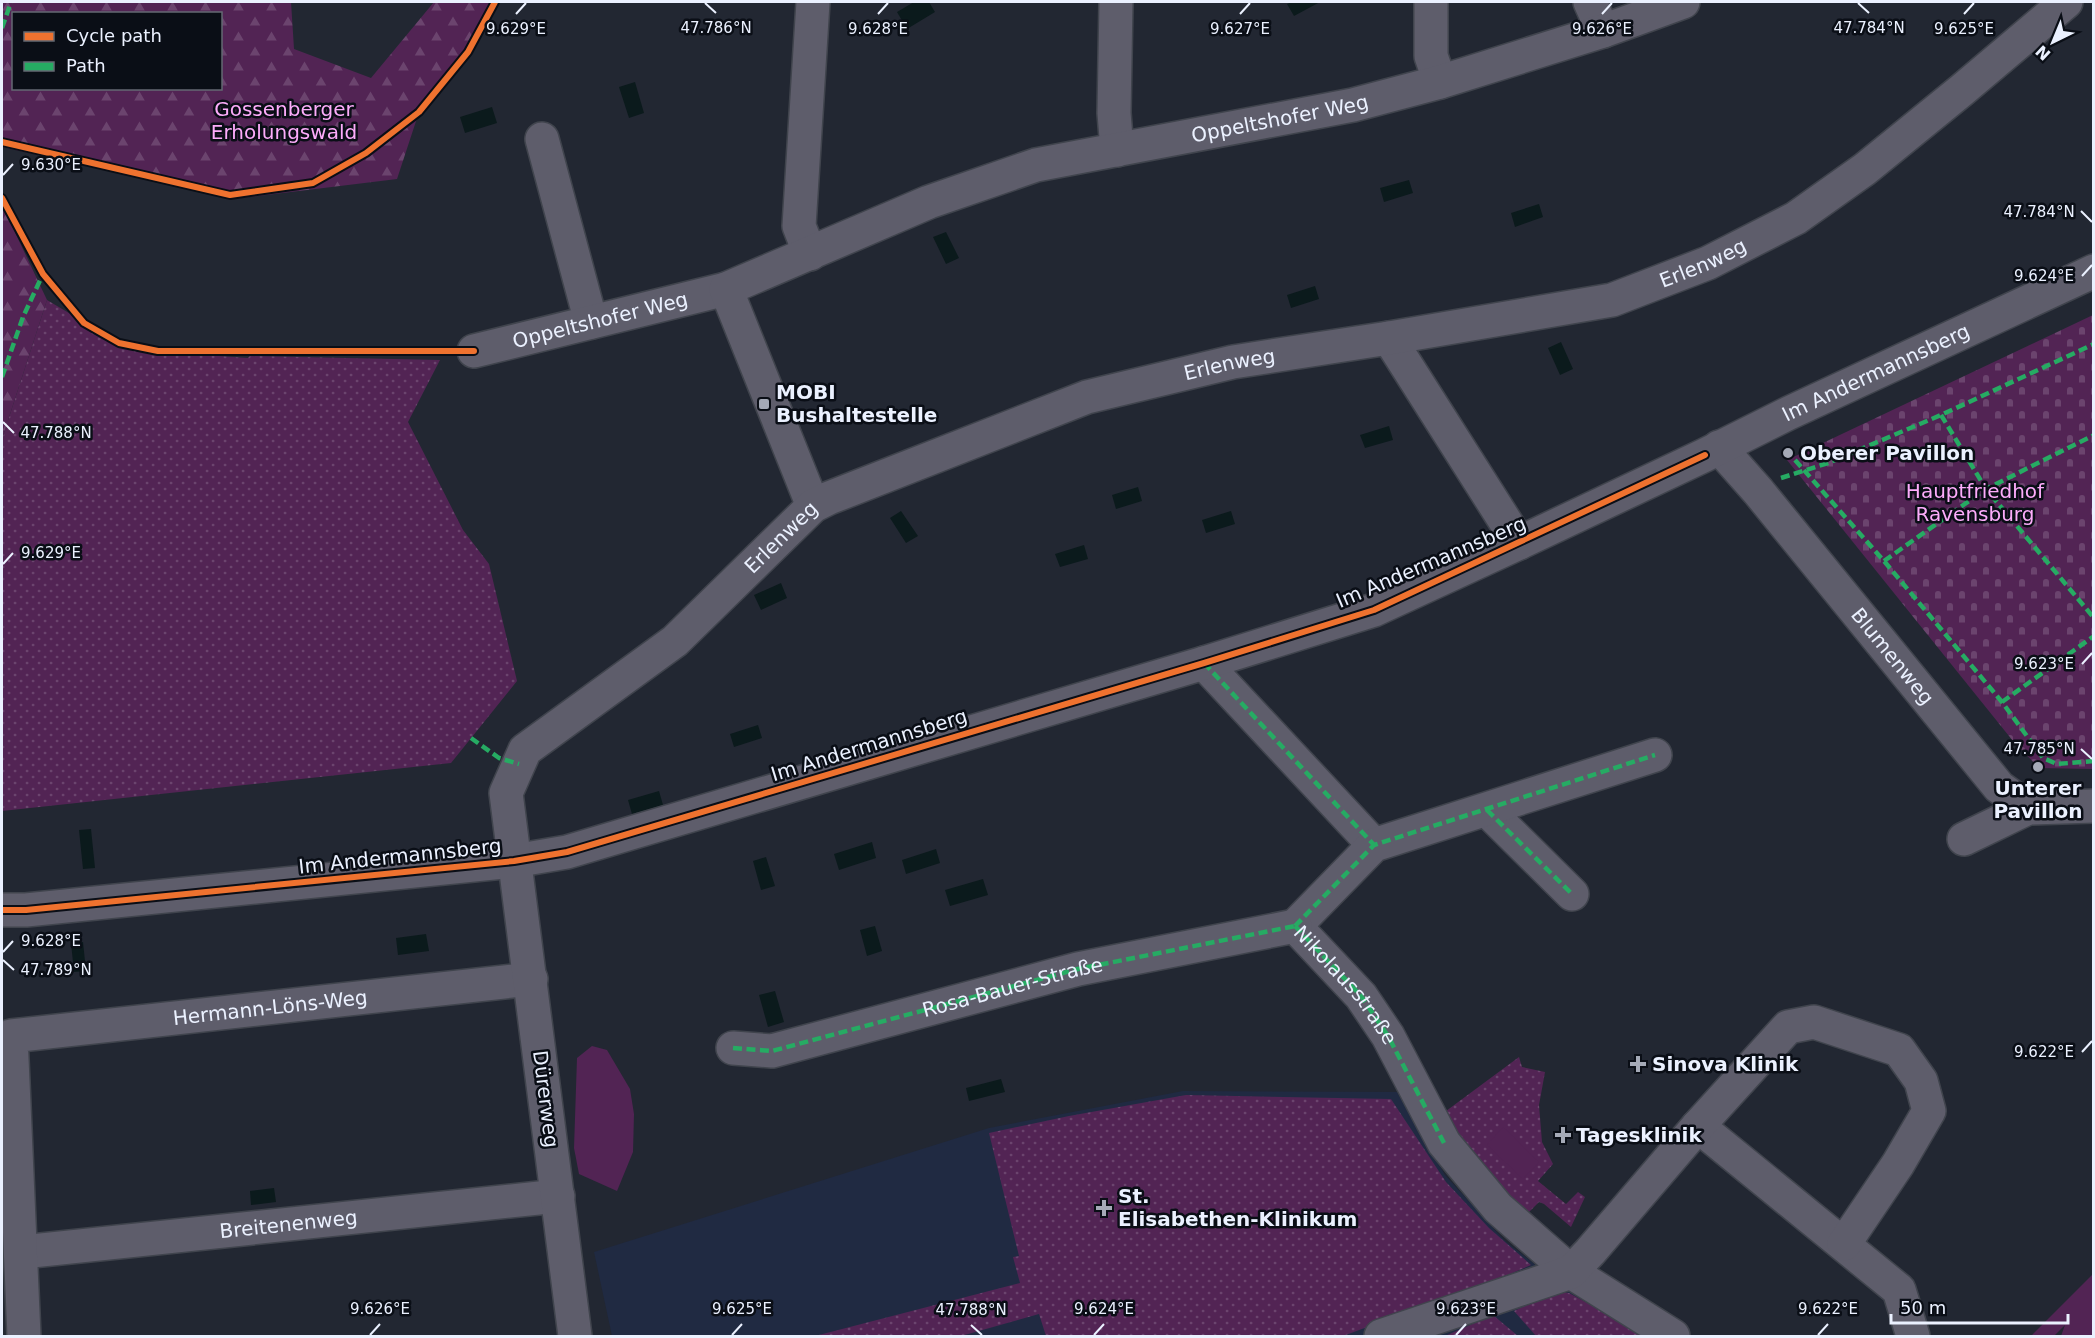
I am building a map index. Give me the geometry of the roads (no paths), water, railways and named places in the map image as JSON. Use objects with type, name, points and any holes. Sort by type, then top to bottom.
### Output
[{"type":"street","points":[[810,254],[799,226],[813,2]]},
{"type":"street","points":[[1116,2],[1114,112],[1117,150]]},
{"type":"street","points":[[1431,2],[1431,57],[1440,82]]},
{"type":"street","points":[[1590,2],[1604,32]]},
{"type":"street","name":"Oppeltshofer Weg","points":[[474,351],[726,289],[929,202],[1036,165],[1353,105],[1440,82],[1604,32],[1683,2]]},
{"type":"street","name":"Erlenweg","points":[[514,861],[506,792],[525,750],[675,641],[813,506],[1087,397],[1233,362],[1612,300],[1708,263],[1796,218],[1865,169],[2066,2]]},
{"type":"street","points":[[542,139],[591,322]]},
{"type":"street","name":"Im Andermannsberg","points":[[2,910],[26,910],[514,861],[567,852],[1203,663],[1374,610],[2094,271]]},
{"type":"street","points":[[726,289],[813,506]]},
{"type":"street","points":[[1389,338],[1519,543]]},
{"type":"street","name":"Blumenweg","points":[[1719,447],[1758,491],[1999,787],[2028,808]]},
{"type":"street","points":[[1203,663],[1374,845],[1655,755]]},
{"type":"street","points":[[1964,839],[2028,808],[2094,806]]},
{"type":"street","points":[[1487,810],[1572,894]]},
{"type":"street","name":"Nikolausstraße","points":[[1374,845],[1295,926],[1360,996],[1388,1036],[1444,1143],[1498,1208],[1571,1272],[1673,1336]]},
{"type":"street","name":"Dürerweg","points":[[514,861],[531,979],[575,1336]]},
{"type":"street","name":"Rosa-Bauer-Straße","points":[[733,1048],[772,1051],[1078,969],[1295,926]]},
{"type":"street","name":"Hermann-Löns-Weg","points":[[22,1252],[11,1036],[531,979]]},
{"type":"street","points":[[1381,1336],[1571,1272],[1788,1027],[1814,1022],[1899,1050],[1921,1080],[1929,1111],[1898,1164],[1844,1244]]},
{"type":"street","points":[[1698,1126],[1899,1290],[1913,1336]]},
{"type":"street","name":"Breitenenweg","points":[[22,1252],[558,1196]]},
{"type":"street","points":[[22,1252],[24,1336]]},
{"type":"place","name":"MOBI Bushaltestelle","points":[[764,404]]},
{"type":"place","name":"Oberer Pavillon","points":[[1788,453]]},
{"type":"place","name":"Unterer Pavillon","points":[[2038,767]]},
{"type":"place","name":"Sinova Klinik","points":[[1638,1064]]},
{"type":"place","name":"Tagesklinik","points":[[1563,1135]]},
{"type":"place","name":"St. Elisabethen-Klinikum","points":[[1104,1208]]},
{"type":"park label","name":"Gossenberger Erholungswald","points":[[284,120]]},
{"type":"park label","name":"Hauptfriedhof Ravensburg","points":[[1975,502]]}]
